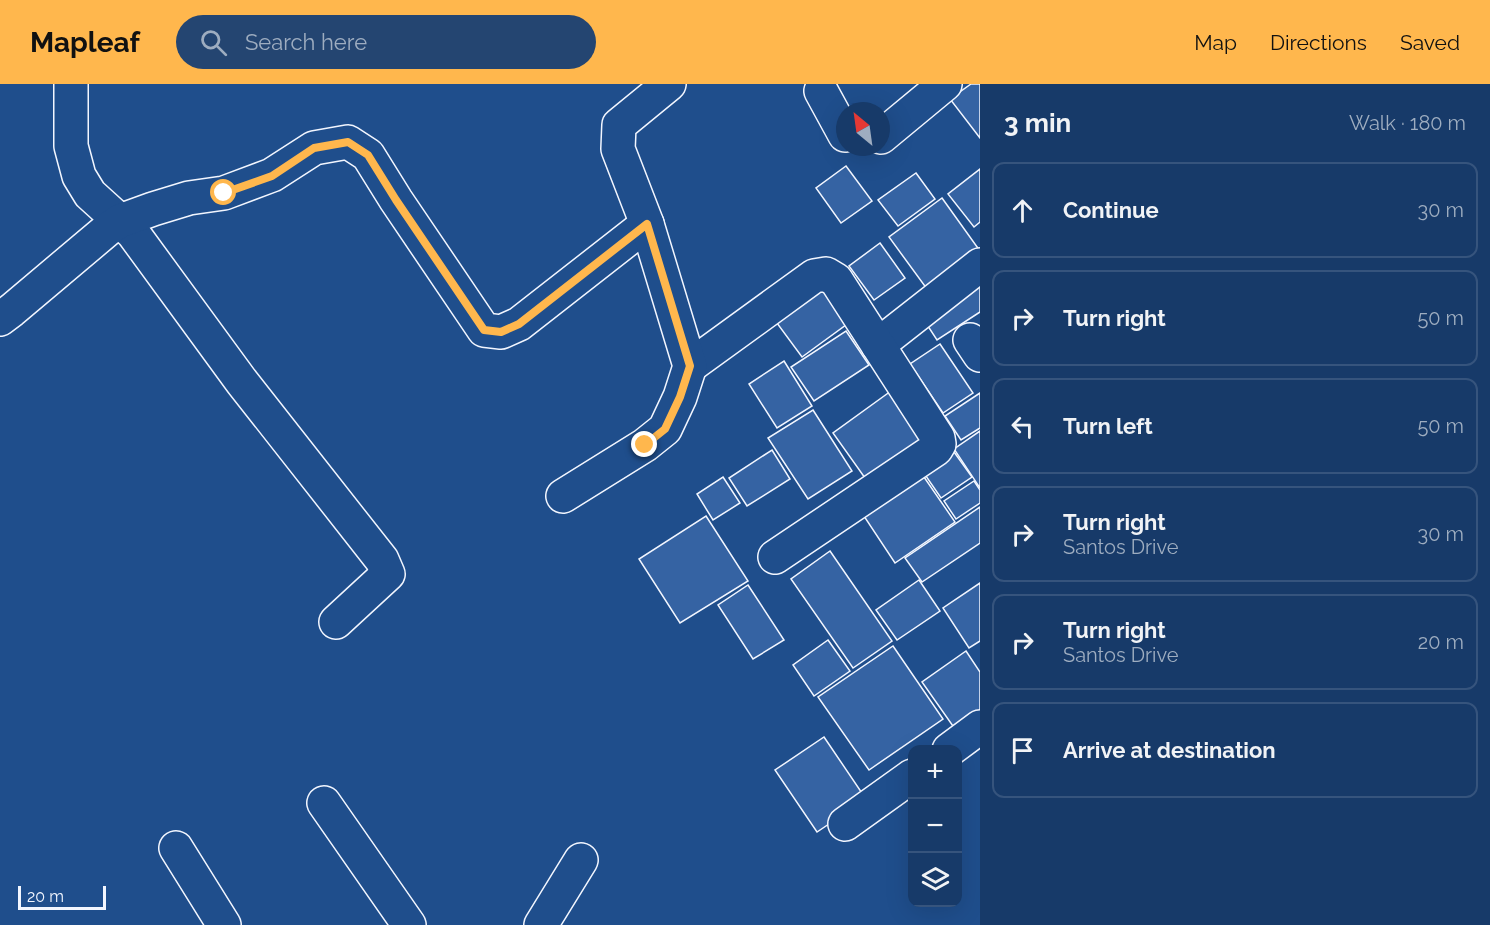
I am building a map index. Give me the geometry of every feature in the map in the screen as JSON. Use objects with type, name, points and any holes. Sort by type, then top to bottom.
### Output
[{"type":"street","points":[[71,84],[70,146],[79,176],[90,194],[133,233],[242,382],[382,560],[388,574],[336,622]]},
{"type":"street","points":[[563,496],[645,445],[665,429],[680,397],[690,366],[647,224],[618,149],[620,125],[669,84]]},
{"type":"street","points":[[890,129],[945,84]]},
{"type":"street","points":[[820,91],[836,119]]},
{"type":"street","points":[[0,319],[120,221],[189,198],[224,193],[272,176],[314,148],[348,142],[368,155],[484,330],[501,332],[519,324],[647,224]]},
{"type":"street","points":[[878,345],[980,265]]},
{"type":"street","points":[[690,366],[814,276],[826,274],[836,280],[938,438],[939,444],[936,449],[775,557]]},
{"type":"street","points":[[956,745],[980,727]]},
{"type":"street","points":[[845,824],[908,779]]},
{"type":"street","points":[[324,803],[399,921]]},
{"type":"street","points":[[176,848],[224,925]]},
{"type":"street","points":[[541,925],[581,860]]},
{"type":"building","points":[[971,84],[980,84],[980,138],[950,99]]},
{"type":"building","points":[[846,166],[872,201],[841,223],[816,188]]},
{"type":"building","points":[[980,169],[980,222],[974,227],[948,194]]},
{"type":"building","points":[[916,173],[935,199],[898,226],[878,200]]},
{"type":"building","points":[[942,198],[980,251],[927,289],[889,237]]},
{"type":"building","points":[[880,243],[905,278],[874,300],[849,266]]},
{"type":"building","points":[[825,277],[854,319],[802,357],[771,315]]},
{"type":"building","points":[[980,282],[980,312],[937,340],[920,314]]},
{"type":"building","points":[[846,331],[869,365],[814,401],[791,367]]},
{"type":"building","points":[[940,344],[973,393],[943,413],[910,364]]},
{"type":"building","points":[[784,361],[812,406],[777,428],[749,384]]},
{"type":"building","points":[[891,391],[924,437],[865,478],[833,433]]},
{"type":"building","points":[[980,393],[980,428],[961,440],[945,416]]},
{"type":"building","points":[[813,410],[852,471],[808,499],[768,438]]},
{"type":"building","points":[[980,431],[980,488],[954,449]]},
{"type":"building","points":[[949,445],[972,477],[941,498],[919,466]]},
{"type":"building","points":[[772,450],[790,479],[747,506],[729,478]]},
{"type":"building","points":[[915,464],[955,522],[895,563],[856,504]]},
{"type":"building","points":[[723,477],[740,503],[713,520],[697,494]]},
{"type":"building","points":[[974,481],[980,490],[980,503],[956,519],[944,501]]},
{"type":"building","points":[[980,507],[980,543],[922,582],[905,558]]},
{"type":"building","points":[[706,516],[748,581],[680,623],[639,559]]},
{"type":"building","points":[[830,551],[892,641],[853,668],[791,579]]},
{"type":"building","points":[[919,580],[940,611],[897,640],[876,610]]},
{"type":"building","points":[[980,583],[980,641],[969,648],[943,608]]},
{"type":"building","points":[[748,585],[784,640],[753,659],[718,605]]},
{"type":"building","points":[[828,640],[850,671],[814,696],[793,665]]},
{"type":"building","points":[[893,646],[943,719],[869,770],[818,697]]},
{"type":"building","points":[[966,651],[980,672],[980,712],[955,729],[922,682]]},
{"type":"building","points":[[824,737],[866,799],[817,832],[775,770]]},
{"type":"route","points":[[224,193],[272,176],[314,148],[348,142],[368,155],[484,330],[501,332],[519,324],[647,224],[690,366],[680,397],[665,429],[645,445]]}]
